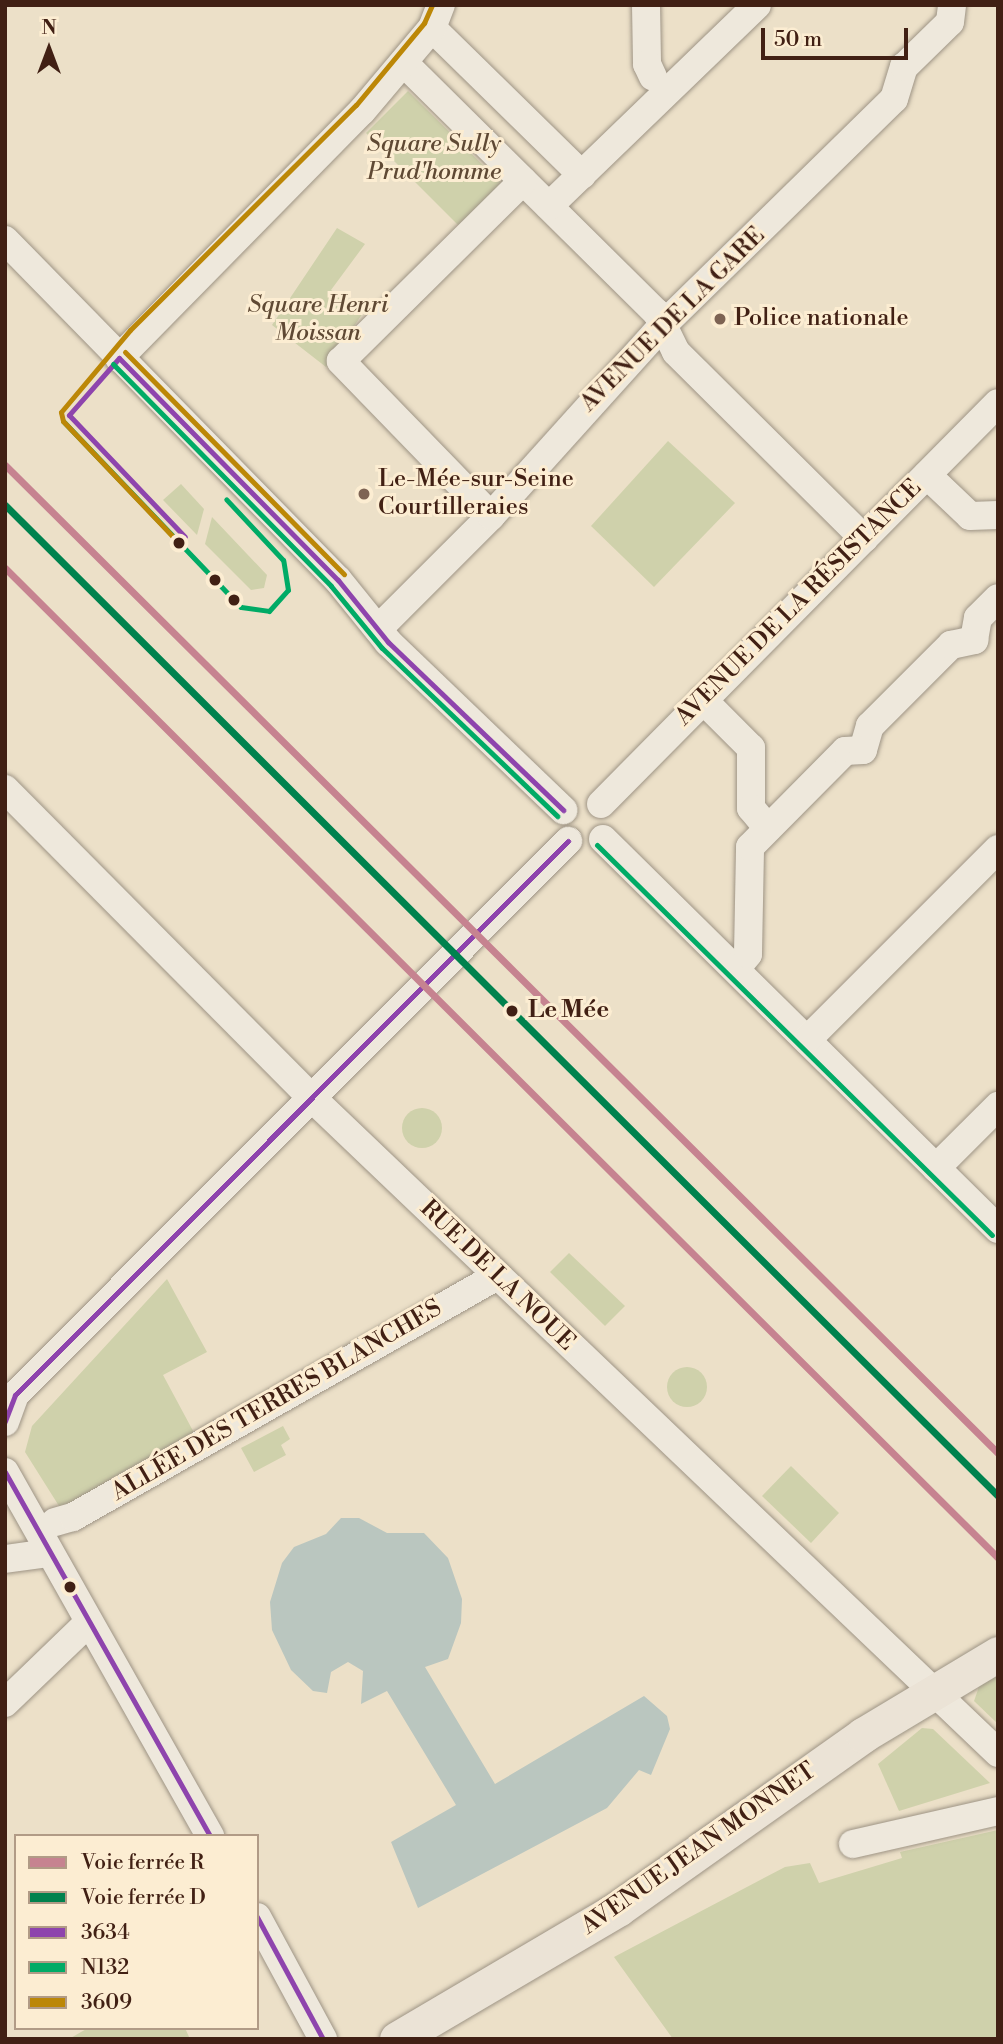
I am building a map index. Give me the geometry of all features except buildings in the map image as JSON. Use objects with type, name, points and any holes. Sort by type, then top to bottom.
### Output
[{"type":"main road","name":"AVENUE JEAN MONNET","points":[[397,2039],[619,1908],[932,1692],[998,1654]]},
{"type":"street","points":[[646,5],[647,64],[653,77]]},
{"type":"street","name":"AVENUE DE LA GARE","points":[[378,629],[491,516],[663,325],[894,99],[904,67],[950,22],[952,5]]},
{"type":"street","points":[[549,206],[740,11]]},
{"type":"street","points":[[120,358],[404,63],[436,17],[582,175]]},
{"type":"street","points":[[404,63],[549,206],[663,325],[676,352],[864,539]]},
{"type":"street","points":[[491,516],[341,361],[523,181]]},
{"type":"street","points":[[5,240],[378,629],[563,810]]},
{"type":"street","name":"AVENUE DE LA RÉSISTANCE","points":[[601,804],[998,403]]},
{"type":"street","points":[[927,475],[970,516],[998,516]]},
{"type":"street","points":[[759,837],[845,751],[870,744],[870,726],[951,645],[974,640],[978,618],[998,598]]},
{"type":"street","points":[[703,700],[751,748],[751,808],[759,837],[748,954],[736,969]]},
{"type":"street","name":"RUE DE LA NOUE","points":[[5,789],[313,1099],[998,1753]]},
{"type":"street","points":[[582,798],[601,804],[608,819],[603,838],[590,847],[568,841],[560,826],[563,810],[582,798]]},
{"type":"street","points":[[603,838],[998,1229]]},
{"type":"street","points":[[5,1422],[15,1395],[568,841]]},
{"type":"street","points":[[807,1040],[998,849]]},
{"type":"street","points":[[936,1168],[998,1106]]},
{"type":"street","name":"ALLÉE DES TERRES BLANCHES","points":[[55,1522],[73,1517],[497,1276]]},
{"type":"street","points":[[5,1472],[87,1624],[209,1834]]},
{"type":"street","points":[[5,1559],[48,1553]]},
{"type":"street","points":[[5,1703],[87,1624]]},
{"type":"street","points":[[853,1844],[998,1811]]},
{"type":"street","points":[[259,1921],[323,2039]]},
{"type":"green space","name":"Square Sully Prud'homme","points":[[408,91],[502,184],[461,228],[366,133]]},
{"type":"green space","name":"Square Henri Moissan","points":[[337,228],[365,244],[331,290],[363,313],[326,367],[272,325]]},
{"type":"green space","points":[[668,441],[735,503],[654,587],[591,526]]},
{"type":"green space","points":[[181,484],[204,509],[197,535],[163,500]]},
{"type":"green space","points":[[212,517],[267,575],[264,588],[251,590],[205,544]]},
{"type":"green space","points":[[422,1108],[436,1114],[442,1128],[436,1142],[422,1148],[408,1142],[402,1128],[408,1114]]},
{"type":"green space","points":[[569,1253],[625,1306],[605,1326],[550,1272]]},
{"type":"green space","points":[[167,1279],[207,1352],[163,1375],[199,1442],[64,1514],[25,1452],[32,1426]]},
{"type":"green space","points":[[687,1367],[695,1368],[701,1373],[706,1379],[706,1395],[701,1401],[695,1406],[687,1407],[679,1406],[673,1401],[668,1395],[667,1387],[668,1379],[673,1373],[679,1368]]},
{"type":"green space","points":[[283,1426],[290,1439],[281,1445],[286,1455],[254,1472],[241,1448]]},
{"type":"green space","points":[[791,1466],[839,1513],[811,1543],[762,1496]]},
{"type":"green space","points":[[998,1671],[998,1724],[974,1701],[982,1678]]},
{"type":"green space","points":[[922,1728],[933,1729],[990,1783],[899,1811],[878,1764]]},
{"type":"green space","points":[[998,1830],[998,2039],[673,2039],[614,1957],[785,1867],[810,1863],[819,1883],[902,1858],[900,1852]]},
{"type":"green space","points":[[85,2030],[186,2030],[190,2039],[69,2039]]},
{"type":"shaded area","points":[[341,1518],[359,1518],[387,1533],[424,1533],[448,1558],[462,1599],[461,1623],[448,1659],[425,1667],[495,1784],[644,1696],[667,1716],[670,1729],[651,1775],[639,1770],[607,1808],[418,1908],[391,1842],[456,1805],[387,1691],[361,1704],[363,1671],[348,1662],[331,1672],[327,1693],[313,1691],[291,1670],[272,1630],[270,1602],[282,1563],[294,1547],[326,1534]]},
{"type":"rail line","name":"R","points":[[5,465],[998,1453]]},
{"type":"rail line","name":"D","points":[[5,505],[998,1496]]},
{"type":"rail line","name":"R","points":[[5,568],[998,1558]]},
{"type":"transit line","name":"3609","points":[[179,543],[63,421],[61,412],[130,330],[356,105],[424,23],[432,5]]},
{"type":"transit line","name":"3609","points":[[125,352],[344,574]]},
{"type":"transit line","name":"3634","points":[[119,358],[338,580],[388,642],[563,810]]},
{"type":"transit line","name":"3634","points":[[119,358],[69,415],[185,537]]},
{"type":"transit line","name":"N132","points":[[113,364],[331,586],[382,648],[557,816]]},
{"type":"transit line","name":"N132","points":[[63,421],[241,607],[269,611],[288,590],[283,560],[226,499]]},
{"type":"transit line","name":"3634","points":[[5,1421],[15,1395],[568,841]]},
{"type":"transit line","name":"N132","points":[[597,845],[992,1235]]},
{"type":"transit line","name":"3634","points":[[5,1472],[209,1834]]},
{"type":"transit line","name":"3634","points":[[259,1921],[323,2039]]},
{"type":"place","name":"Police nationale","points":[[720,319]]},
{"type":"place","name":"Le-Mée-sur-Seine Courtilleraies","points":[[364,494]]},
{"type":"place","name":"Le Mée","points":[[512,1011]]}]
